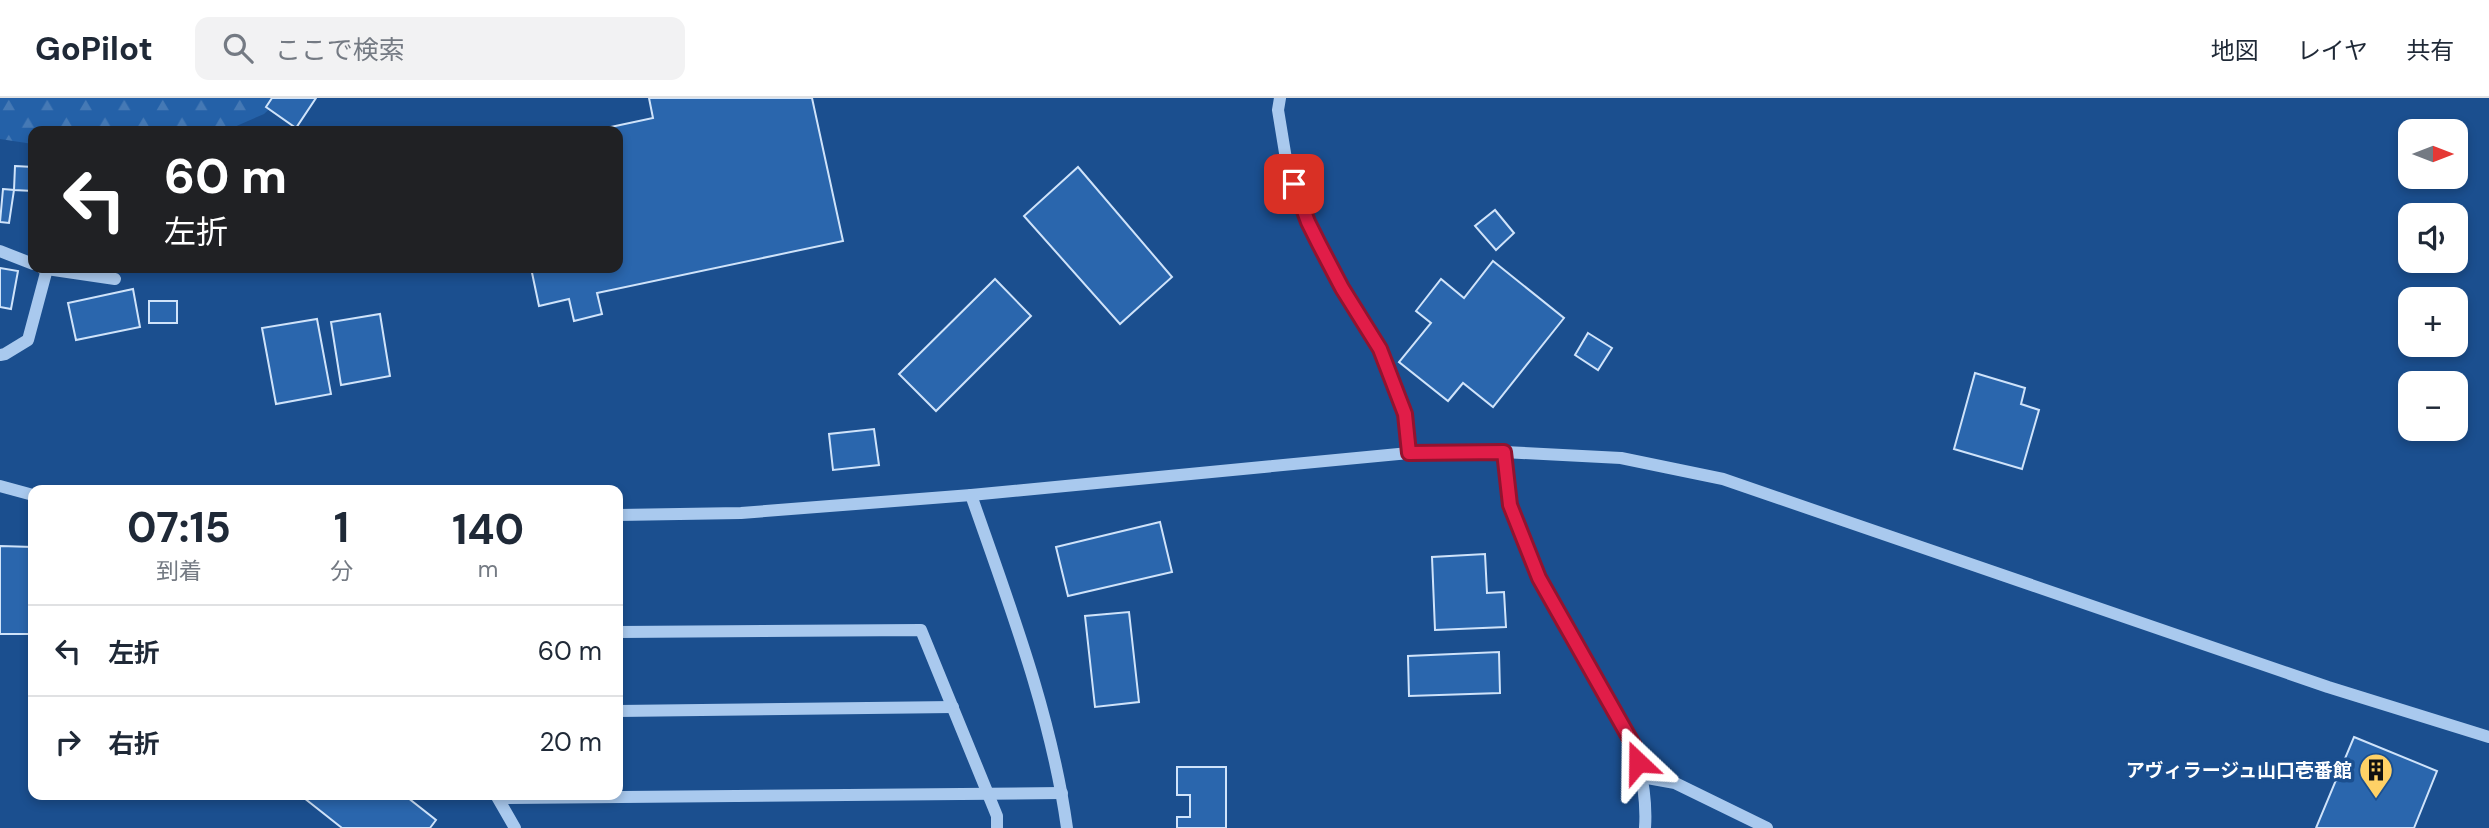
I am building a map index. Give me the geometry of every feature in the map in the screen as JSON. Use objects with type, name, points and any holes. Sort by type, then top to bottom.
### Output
[{"type":"street","points":[[1280,98],[1278,110],[1287,165],[1308,222],[1342,288],[1380,349],[1405,414],[1409,453]]},
{"type":"street","points":[[0,251],[28,262]]},
{"type":"street","points":[[0,355],[28,340],[43,273]]},
{"type":"street","points":[[72,273],[115,279]]},
{"type":"street","points":[[1504,452],[1510,505],[1539,578],[1634,746],[1643,777],[1647,812],[1645,828]]},
{"type":"street","points":[[623,515],[741,513],[971,495],[1409,453],[1504,452],[1621,458],[1723,479],[2328,687],[2489,737]]},
{"type":"street","points":[[0,486],[28,494]]},
{"type":"street","points":[[971,495],[1025,649],[1062,793],[1068,828]]},
{"type":"street","points":[[623,632],[921,630],[997,816],[997,828]]},
{"type":"street","points":[[623,711],[953,707]]},
{"type":"street","points":[[1643,777],[1675,783],[1767,828]]},
{"type":"street","points":[[623,795],[1062,793]]},
{"type":"street","points":[[499,800],[515,828]]},
{"type":"green space","points":[[0,98],[281,98],[264,114],[236,126],[28,126],[28,143],[0,139]]},
{"type":"building","points":[[272,98],[316,98],[297,126],[293,126],[266,107]]},
{"type":"building","points":[[649,98],[812,98],[843,241],[597,293],[602,314],[574,321],[569,299],[539,306],[532,273],[623,273],[623,126],[615,126],[653,118]]},
{"type":"building","points":[[15,166],[28,167],[28,191],[14,190]]},
{"type":"building","points":[[1078,167],[1172,277],[1120,324],[1024,216]]},
{"type":"building","points":[[3,189],[14,190],[9,223],[0,222]]},
{"type":"building","points":[[1495,210],[1514,233],[1496,250],[1475,226]]},
{"type":"building","points":[[1493,261],[1564,318],[1493,407],[1463,383],[1448,401],[1399,362],[1431,323],[1416,311],[1441,279],[1464,298]]},
{"type":"building","points":[[0,268],[18,271],[11,309],[0,307]]},
{"type":"building","points":[[995,279],[1031,316],[936,411],[899,374]]},
{"type":"building","points":[[133,289],[140,327],[76,340],[68,303]]},
{"type":"building","points":[[149,301],[177,301],[177,323],[149,323]]},
{"type":"building","points":[[380,314],[390,376],[341,385],[331,322]]},
{"type":"building","points":[[317,319],[331,394],[276,404],[262,328]]},
{"type":"building","points":[[1588,333],[1612,348],[1598,370],[1575,355]]},
{"type":"building","points":[[1975,373],[2025,388],[2021,404],[2039,410],[2022,469],[1954,449]]},
{"type":"building","points":[[874,429],[879,465],[833,470],[829,434]]},
{"type":"building","points":[[1160,522],[1172,572],[1068,596],[1056,547]]},
{"type":"building","points":[[0,546],[28,547],[28,634],[0,634]]},
{"type":"building","points":[[1485,554],[1487,593],[1504,592],[1506,627],[1435,630],[1432,557]]},
{"type":"building","points":[[1129,612],[1139,702],[1095,707],[1085,616]]},
{"type":"building","points":[[1499,652],[1500,693],[1409,696],[1408,656]]},
{"type":"building","name":"アヴィラージュ山口壱番館","points":[[2354,737],[2437,771],[2414,828],[2316,828]]},
{"type":"building","points":[[1177,767],[1226,767],[1226,828],[1177,828],[1177,817],[1190,817],[1190,795],[1177,795]]},
{"type":"building","points":[[307,800],[411,800],[436,820],[430,828],[342,828]]},
{"type":"place","name":"アヴィラージュ山口壱番館","points":[[2376,800]]},
{"type":"route","points":[[1294,184],[1319,244],[1342,288],[1380,349],[1405,414],[1409,453],[1504,452],[1510,505],[1539,578],[1634,746],[1638,762]]}]
